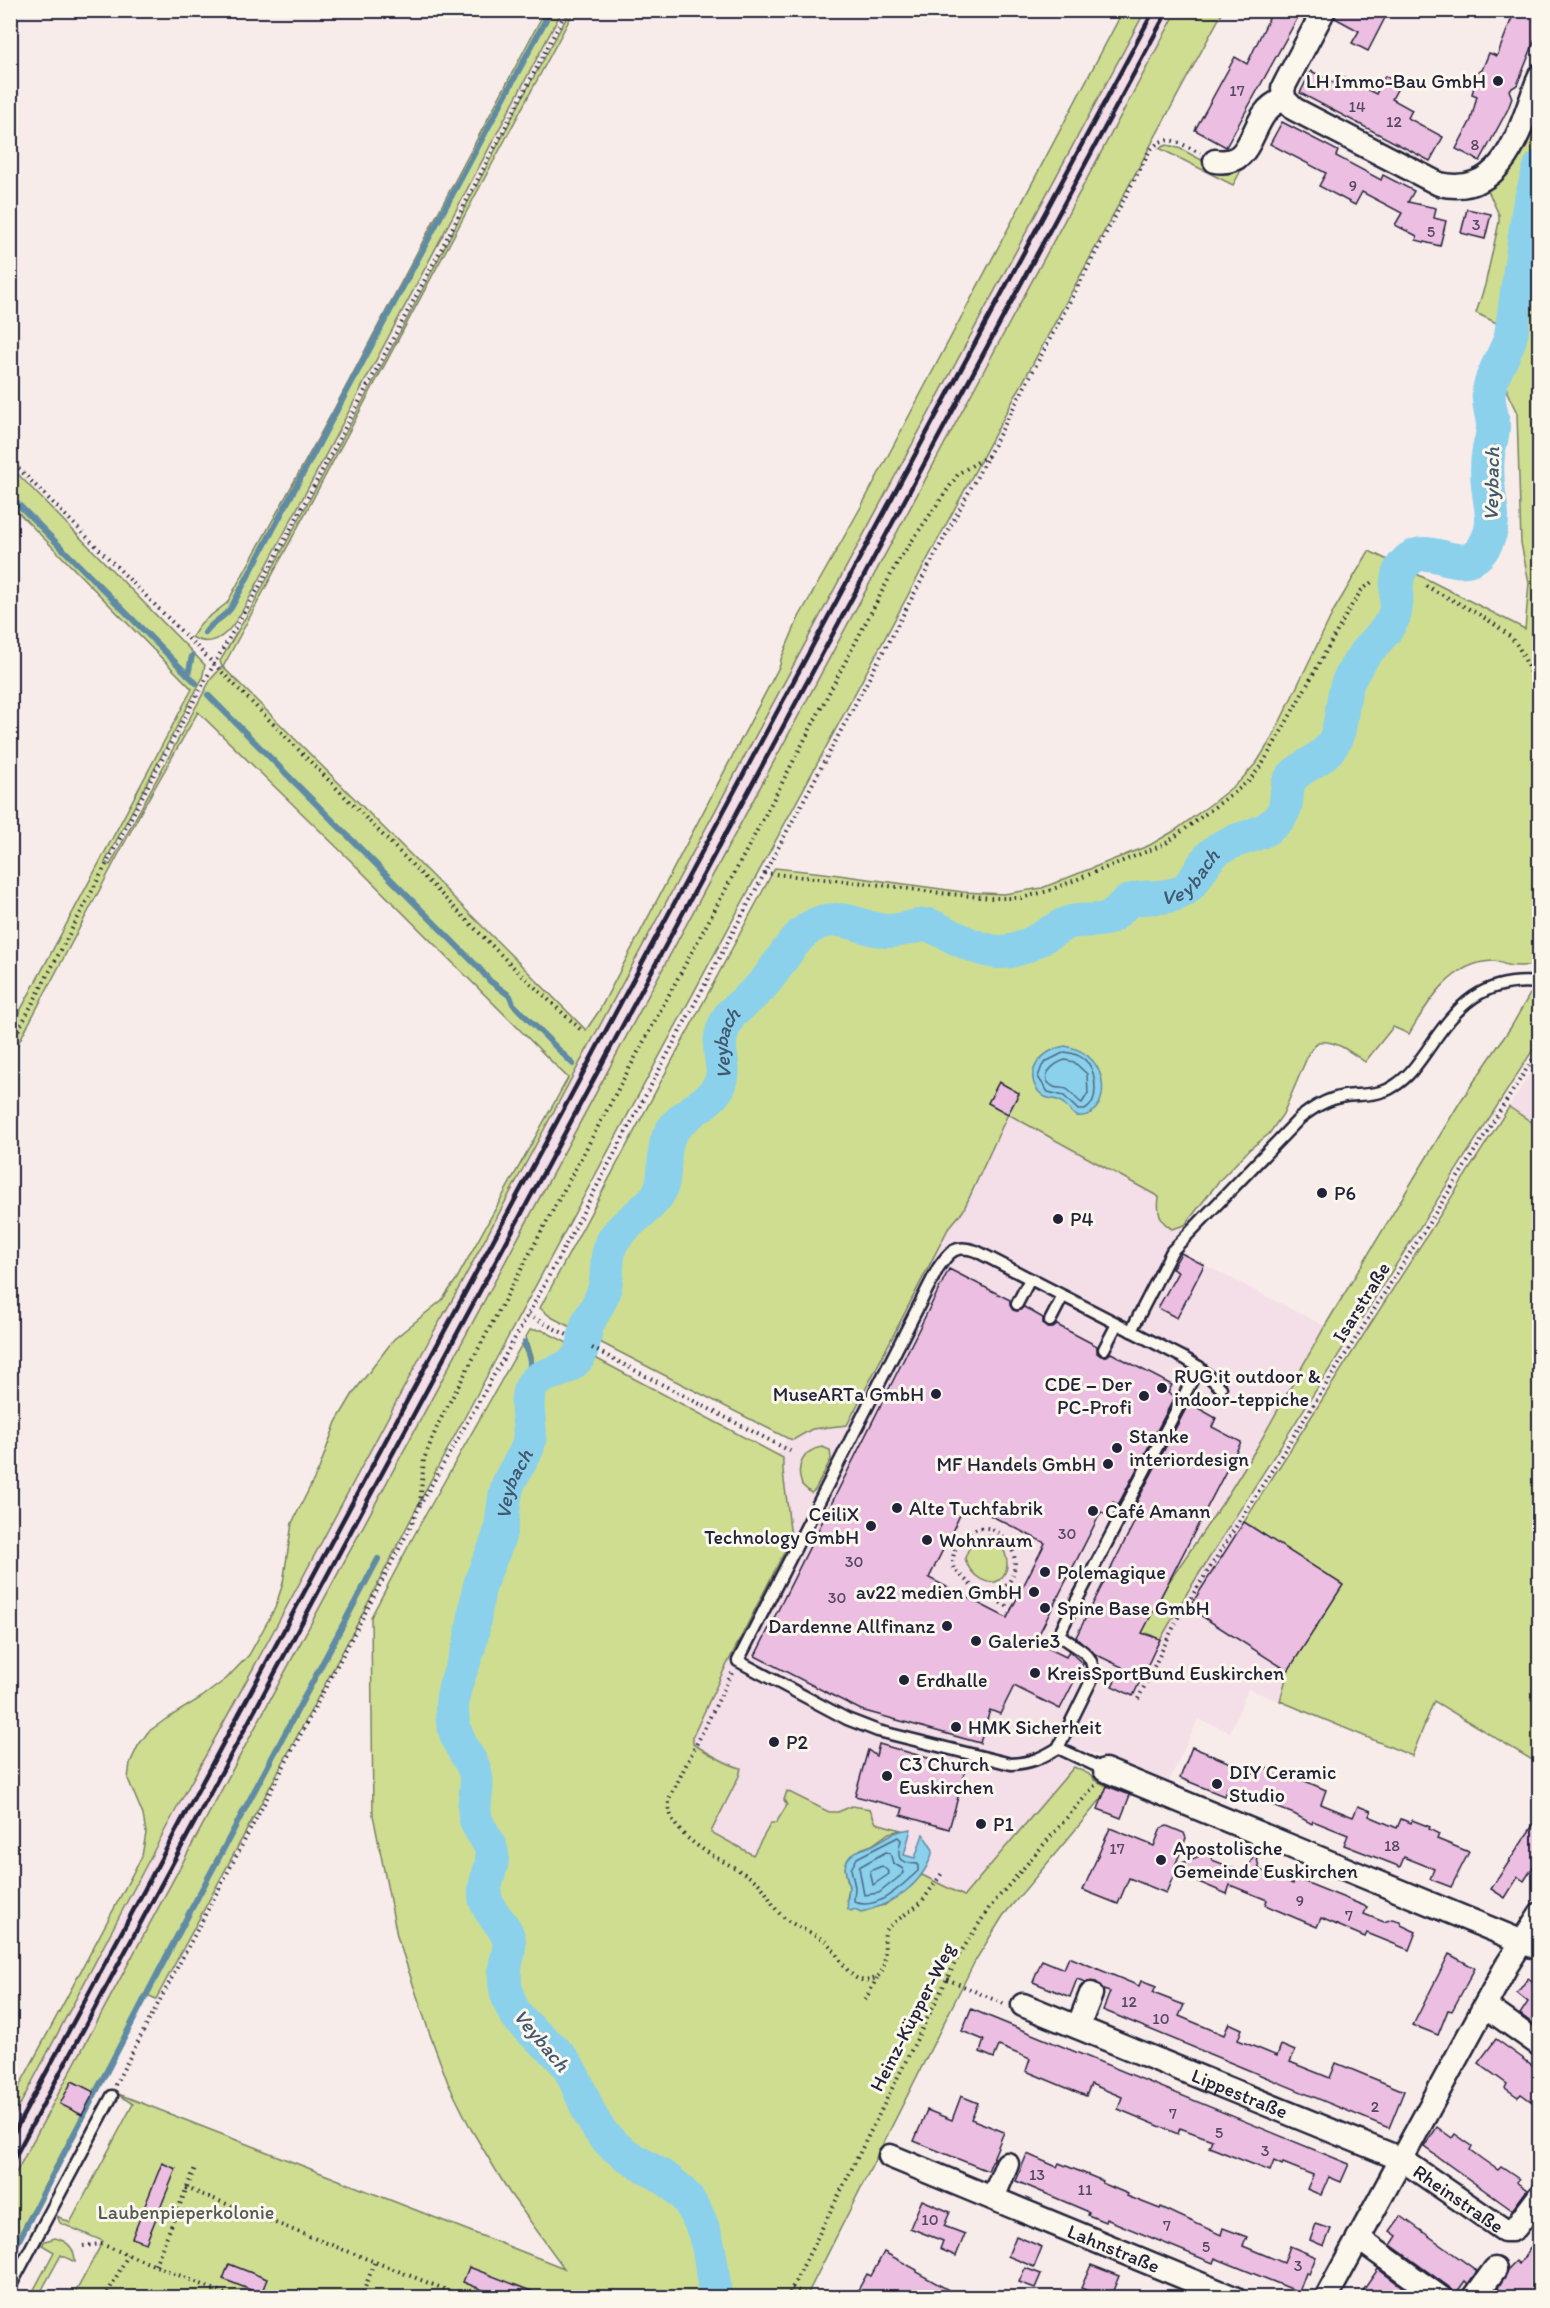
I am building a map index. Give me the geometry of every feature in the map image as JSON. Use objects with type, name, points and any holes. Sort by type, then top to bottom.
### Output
[{"type":"street","points":[[1324,10],[1283,88],[1284,99],[1294,109],[1429,180],[1444,185],[1461,186],[1482,180],[1506,159],[1539,75]]},
{"type":"street","points":[[1215,161],[1229,162],[1240,156],[1265,112],[1284,99]]},
{"type":"street","points":[[1103,1773],[1531,1945]]},
{"type":"street","name":"Rheinstraße","points":[[1326,2298],[1485,2006],[1531,1945],[1539,1914]]},
{"type":"street","points":[[1078,2027],[1091,1994]]},
{"type":"street","name":"Lippestraße","points":[[1014,2005],[1078,2027],[1401,2159]]},
{"type":"street","points":[[1485,2006],[1539,2045]]},
{"type":"street","name":"Lahnstraße","points":[[890,2156],[1234,2298]]},
{"type":"street","name":"Rheinstraße","points":[[1401,2159],[1504,2230],[1512,2230],[1516,2227],[1539,2195]]},
{"type":"street","points":[[993,2198],[1007,2164]]},
{"type":"street","points":[[1358,2238],[1441,2298]]},
{"type":"street","points":[[1474,2298],[1495,2269]]},
{"type":"lane","points":[[1131,1330],[1172,1251],[1300,1118],[1329,1100],[1382,1092],[1394,1086],[1416,1066],[1455,1012],[1481,992],[1495,986],[1512,983],[1539,983]]},
{"type":"lane","points":[[1199,1367],[1059,1634],[1090,1656],[1094,1669],[1092,1679],[1058,1748],[1043,1758],[1028,1763],[1011,1764],[878,1731],[847,1719],[738,1661],[938,1268],[946,1256],[956,1249],[965,1248],[1131,1330],[1199,1367],[1221,1388]]},
{"type":"lane","points":[[1017,1304],[1030,1279]]},
{"type":"lane","points":[[1050,1321],[1063,1296]]},
{"type":"lane","points":[[1104,1349],[1117,1324]]},
{"type":"lane","points":[[1058,1748],[1103,1773]]},
{"type":"lane","points":[[10,2287],[112,2096]]},
{"type":"path","points":[[10,1046],[214,664],[262,582],[567,10]]},
{"type":"path","points":[[112,2096],[111,2092],[410,1528],[419,1507],[528,1315],[1149,152],[1157,142],[1168,140],[1215,161]]},
{"type":"path","points":[[419,1507],[424,1459],[439,1422],[744,855],[898,561],[959,473],[988,456]]},
{"type":"path","points":[[10,460],[511,965],[580,1030]]},
{"type":"path","points":[[764,873],[940,893],[1021,898],[1048,891],[1165,844],[1248,782],[1263,763],[1350,608],[1361,591],[1373,581]]},
{"type":"path","points":[[1426,586],[1498,627],[1516,644],[1526,664],[1539,702]]},
{"type":"path","name":"Isarstraße","points":[[1138,1699],[1178,1618],[1539,1048]]},
{"type":"path","points":[[528,1315],[569,1336]]},
{"type":"path","points":[[592,1348],[794,1453]]},
{"type":"path","points":[[984,1593],[991,1593],[1006,1587],[1015,1570],[1016,1558],[1006,1539],[982,1527],[974,1529],[957,1545],[954,1569],[966,1583],[1012,1609]]},
{"type":"path","points":[[738,1661],[694,1753],[674,1786],[669,1799],[670,1819],[677,1828],[709,1853],[758,1883],[782,1916],[827,1943],[848,1971],[864,1980],[877,1977]]},
{"type":"path","name":"Heinz-Küpper-Weg","points":[[787,2298],[946,1979],[989,1908],[1092,1789],[1103,1773]]},
{"type":"path","points":[[865,2000],[884,1964],[884,1939],[888,1928],[921,1903],[942,1873]]},
{"type":"path","points":[[946,1979],[1014,2005]]},
{"type":"path","points":[[155,2265],[195,2168]]},
{"type":"path","points":[[186,2188],[467,2298]]},
{"type":"path","points":[[83,2246],[101,2244],[236,2298]]},
{"type":"path","points":[[105,2298],[128,2255]]},
{"type":"path","points":[[361,2298],[375,2261]]},
{"type":"path","points":[[792,2288],[814,2298]]},
{"type":"path","points":[[212,2298],[215,2289]]},
{"type":"shaded area","points":[[1145,11],[1177,11],[11,2182],[11,2122],[244,1683],[664,909]]},
{"type":"shaded area","points":[[1539,1059],[1539,1127],[1509,1107]]},
{"type":"shaded area","name":"Alte Tuchfabrik","points":[[998,1109],[1160,1197],[1157,1213],[1172,1229],[1185,1225],[1165,1247],[1325,1326],[1256,1449],[1222,1504],[1244,1522],[1288,1671],[1280,1701],[1248,1689],[1230,1732],[1198,1719],[1169,1781],[1088,1751],[966,1893],[936,1941],[618,1801],[776,1456]]},
{"type":"green space","points":[[571,10],[574,11],[223,667],[586,1030],[599,1011],[780,665],[799,617],[862,505],[1123,11],[1145,11],[159,1841],[11,2122],[11,2102],[142,1856],[146,1833],[143,1815],[128,1779],[130,1763],[138,1746],[148,1732],[226,1679],[249,1655],[275,1608],[283,1583],[292,1523],[319,1469],[336,1422],[354,1392],[394,1339],[442,1300],[456,1280],[568,1078],[198,712],[142,810],[11,1057],[11,1028],[192,689],[11,505],[11,467],[205,665],[202,679],[105,862],[110,865],[211,679],[222,667],[220,661],[250,610],[406,321]]},
{"type":"green space","points":[[545,11],[562,11],[246,604],[224,635],[214,640],[204,641],[192,637],[201,623],[227,603],[333,411]]},
{"type":"green space","points":[[1177,11],[1223,11],[433,1476],[353,1632],[156,1999],[145,1994],[11,2250],[11,2182]]},
{"type":"green space","points":[[1539,100],[1540,237],[1535,277],[1540,347],[1539,966],[1511,966],[1494,961],[1466,968],[1442,986],[1409,1034],[1393,1027],[1365,1062],[1337,1045],[1318,1042],[1309,1053],[1283,1114],[1269,1134],[1250,1149],[1219,1181],[1185,1225],[1172,1229],[1164,1223],[1160,1216],[1159,1197],[1008,1114],[963,1211],[948,1229],[847,1425],[812,1429],[793,1440],[787,1438],[590,1337],[593,1323],[607,1298],[611,1253],[616,1243],[662,1196],[667,1183],[669,1153],[678,1130],[686,1121],[716,1099],[722,1091],[728,1073],[725,1039],[733,1016],[776,975],[797,942],[808,933],[850,929],[874,936],[886,936],[924,929],[971,949],[1000,957],[1026,953],[1070,926],[1102,924],[1127,915],[1143,904],[1165,903],[1189,896],[1220,860],[1272,836],[1284,826],[1292,813],[1292,785],[1330,757],[1341,744],[1345,736],[1358,677],[1367,662],[1390,636],[1402,616],[1405,602],[1402,580],[1407,569],[1525,629],[1529,583],[1521,543],[1517,413],[1507,392],[1506,374],[1514,363],[1518,348],[1517,333],[1476,313],[1485,285],[1499,222],[1499,215],[1486,186]],"holes":[[[999,1082],[1019,1094],[1008,1114],[988,1103]]]},
{"type":"green space","points":[[1167,145],[1181,149],[1222,171],[1244,165],[1233,185],[1159,148]]},
{"type":"green space","points":[[1369,551],[1394,563],[1388,610],[1353,656],[1342,676],[1337,690],[1334,726],[1330,738],[1313,755],[1295,765],[1284,775],[1276,805],[1269,817],[1255,828],[1220,839],[1208,846],[1183,879],[1172,887],[1132,896],[1120,902],[1110,900],[1104,912],[1067,917],[1021,942],[983,945],[953,927],[929,917],[878,925],[854,916],[828,912],[814,913],[787,938],[762,975],[724,1011],[714,1034],[717,1070],[715,1077],[707,1089],[683,1106],[669,1121],[658,1145],[657,1171],[653,1187],[648,1195],[616,1223],[606,1238],[600,1257],[596,1295],[583,1320],[580,1332],[551,1317],[540,1308],[775,868],[963,892],[1004,894],[1042,888],[1150,845],[1211,804],[1240,781],[1257,762],[1272,738],[1334,610]]},
{"type":"green space","points":[[1530,994],[1539,994],[1539,1038],[1536,1045],[1190,1588],[1156,1647],[1155,1637],[1147,1633],[1139,1638],[1168,1583],[1256,1449],[1325,1326],[1460,1102],[1511,1027]]},
{"type":"green space","points":[[1509,1107],[1539,1127],[1539,1764],[1434,1701],[1412,1756],[1280,1701],[1288,1671],[1244,1522]]},
{"type":"green space","points":[[530,1330],[542,1330],[579,1349],[570,1361],[532,1376],[532,1357],[526,1337]]},
{"type":"green space","name":"Laubenpieperkolonie","points":[[522,1344],[528,1360],[529,1375],[523,1405],[525,1437],[523,1447],[503,1484],[493,1543],[474,1591],[463,1653],[448,1691],[447,1702],[449,1731],[471,1771],[473,1780],[470,1807],[472,1825],[486,1851],[487,1861],[479,1892],[484,1911],[496,1925],[502,1941],[496,1983],[503,2008],[521,2035],[558,2065],[565,2077],[576,2110],[596,2140],[614,2158],[668,2188],[679,2199],[688,2213],[698,2239],[708,2297],[73,2297],[103,2241],[60,2223],[57,2216],[70,2223],[133,2104],[116,2093],[564,2268],[509,2192],[471,2129],[448,2083],[397,1936],[373,1815],[371,1617],[418,1528]]},
{"type":"green space","points":[[586,1353],[783,1458],[792,1537],[693,1736],[693,1744],[741,1768],[711,1832],[753,1855],[771,1823],[776,1823],[787,1805],[784,1800],[787,1791],[829,1812],[838,1812],[852,1806],[870,1809],[876,1823],[901,1830],[889,1833],[872,1845],[861,1849],[845,1869],[849,1888],[847,1899],[855,1909],[865,1911],[885,1905],[922,1875],[964,1896],[1074,1767],[1107,1786],[1102,1798],[1003,1916],[975,1961],[806,2297],[713,2297],[721,2283],[720,2259],[711,2230],[698,2202],[683,2183],[616,2136],[598,2114],[581,2074],[570,2056],[524,2014],[515,1988],[517,1954],[515,1936],[490,1896],[491,1884],[499,1859],[497,1847],[479,1814],[480,1771],[457,1729],[457,1703],[473,1648],[482,1594],[503,1538],[513,1484],[532,1445],[532,1403],[535,1391],[545,1382],[574,1368]]},
{"type":"green space","points":[[822,1447],[830,1450],[831,1459],[815,1490],[811,1493],[802,1485],[800,1466],[805,1456]]},
{"type":"green space","points":[[989,1536],[1002,1547],[1007,1559],[1003,1576],[993,1582],[987,1582],[975,1575],[965,1558],[973,1543]]},
{"type":"green space","points":[[55,2238],[70,2246],[75,2262],[61,2255],[38,2297],[30,2297],[54,2252],[42,2245],[45,2241]]},
{"type":"water","points":[[1065,1046],[1081,1051],[1093,1061],[1100,1073],[1101,1098],[1096,1108],[1088,1114],[1075,1115],[1060,1101],[1042,1095],[1034,1084],[1034,1069],[1038,1062],[1043,1056]]},
{"type":"water","points":[[911,1829],[904,1855],[915,1858],[923,1834],[933,1850],[923,1873],[906,1891],[885,1904],[861,1912],[848,1909],[849,1886],[845,1868],[848,1859],[854,1853],[890,1835]]},
{"type":"building","points":[[1273,10],[1302,10],[1226,147],[1195,130],[1235,57],[1247,64]]},
{"type":"building","points":[[1337,10],[1389,10],[1368,51],[1352,43],[1359,31],[1335,18]]},
{"type":"building","points":[[1515,10],[1539,10],[1539,30],[1517,85],[1509,90],[1512,98],[1508,109],[1480,161],[1456,149],[1471,120],[1477,96],[1472,94],[1478,72],[1482,70],[1489,53],[1497,56]]},
{"type":"building","points":[[1311,71],[1334,83],[1338,75],[1376,94],[1385,76],[1400,84],[1392,99],[1412,110],[1408,118],[1443,137],[1430,161],[1300,93]]},
{"type":"building","points":[[1282,122],[1338,151],[1336,156],[1381,180],[1383,175],[1414,191],[1408,202],[1436,208],[1434,218],[1446,221],[1440,246],[1416,240],[1417,236],[1395,225],[1402,213],[1362,192],[1355,205],[1319,186],[1326,173],[1270,144]]},
{"type":"building","points":[[1467,209],[1491,214],[1485,239],[1461,233]]},
{"type":"building","points":[[999,1082],[1019,1093],[1008,1114],[988,1103]]},
{"type":"building","points":[[1181,1253],[1204,1265],[1177,1318],[1158,1308],[1178,1272],[1172,1269]]},
{"type":"building","name":"Alte Tuchfabrik","points":[[949,1269],[1010,1300],[1013,1310],[1018,1311],[1024,1307],[1043,1318],[1043,1324],[1047,1328],[1057,1325],[1097,1346],[1097,1353],[1101,1356],[1111,1353],[1172,1385],[1168,1393],[1175,1396],[1118,1505],[1113,1502],[1106,1515],[1101,1512],[1035,1642],[1066,1657],[1069,1651],[1083,1664],[1060,1709],[1014,1686],[1000,1714],[990,1710],[980,1743],[861,1710],[755,1656]],"holes":[[[966,1503],[1045,1543],[1007,1618],[929,1578]]]},
{"type":"building","points":[[1189,1403],[1216,1418],[1212,1427],[1241,1442],[1142,1633],[1160,1639],[1133,1696],[1112,1686],[1122,1667],[1095,1654],[1076,1637],[1138,1515],[1132,1511]]},
{"type":"building","points":[[1244,1522],[1343,1585],[1288,1671],[1189,1608]]},
{"type":"building","points":[[879,1744],[966,1769],[949,1829],[901,1815],[903,1808],[855,1796],[868,1750],[876,1756]]},
{"type":"building","points":[[1192,1747],[1259,1775],[1262,1767],[1268,1769],[1272,1767],[1326,1790],[1321,1804],[1353,1817],[1358,1806],[1371,1811],[1369,1816],[1397,1828],[1401,1819],[1411,1823],[1412,1820],[1430,1827],[1429,1829],[1439,1834],[1437,1839],[1469,1852],[1451,1887],[1430,1879],[1434,1869],[1404,1857],[1400,1867],[1344,1845],[1348,1835],[1313,1821],[1312,1824],[1294,1814],[1227,1788],[1224,1796],[1180,1778]]},
{"type":"building","points":[[1107,1786],[1130,1795],[1121,1818],[1098,1809]]},
{"type":"building","points":[[1539,1816],[1539,1858],[1524,1881],[1518,1877],[1505,1898],[1491,1889]]},
{"type":"building","points":[[1167,1826],[1184,1833],[1186,1838],[1175,1866],[1209,1852],[1212,1860],[1246,1873],[1255,1852],[1260,1870],[1293,1884],[1295,1878],[1367,1907],[1364,1914],[1384,1922],[1392,1919],[1400,1921],[1401,1925],[1416,1932],[1409,1950],[1367,1933],[1365,1937],[1321,1918],[1317,1927],[1265,1905],[1267,1900],[1230,1885],[1227,1894],[1175,1872],[1166,1893],[1129,1878],[1118,1904],[1083,1890],[1110,1828],[1154,1846],[1161,1828]]},
{"type":"building","points":[[1449,1954],[1475,1968],[1452,2011],[1448,2010],[1438,2035],[1413,2025]]},
{"type":"building","points":[[1069,1957],[1139,1986],[1141,1981],[1156,1987],[1153,1993],[1184,2005],[1179,2016],[1224,2035],[1229,2023],[1242,2029],[1238,2040],[1277,2056],[1281,2045],[1295,2051],[1290,2062],[1330,2078],[1336,2063],[1404,2091],[1389,2128],[1103,2010],[1110,1992],[1103,1990],[1096,1982],[1077,1979],[1070,1997],[1033,1982],[1042,1960],[1064,1969]]},
{"type":"building","points":[[1528,1978],[1539,1986],[1539,2028],[1520,2014],[1528,2002],[1517,1993]]},
{"type":"building","points":[[971,2009],[1349,2164],[1341,2182],[1329,2177],[1321,2195],[1307,2189],[1313,2175],[1274,2161],[1270,2171],[1209,2147],[1212,2140],[1180,2128],[1178,2134],[1118,2109],[1122,2097],[1091,2084],[1086,2096],[1026,2071],[1030,2059],[999,2046],[994,2058],[980,2052],[984,2040],[962,2031]]},
{"type":"building","points":[[1496,2039],[1539,2070],[1539,2107],[1521,2094],[1518,2097],[1505,2088],[1507,2084],[1478,2063]]},
{"type":"building","points":[[72,2081],[94,2092],[82,2115],[60,2104]]},
{"type":"building","points":[[961,2096],[978,2103],[971,2119],[1004,2132],[988,2171],[914,2141],[927,2110],[952,2120]]},
{"type":"building","points":[[1437,2127],[1452,2138],[1455,2134],[1472,2146],[1470,2150],[1482,2159],[1498,2170],[1501,2167],[1519,2179],[1516,2182],[1527,2190],[1512,2210],[1424,2147]]},
{"type":"building","points":[[1027,2154],[1057,2167],[1059,2163],[1103,2181],[1102,2183],[1128,2194],[1127,2196],[1160,2209],[1161,2207],[1221,2235],[1223,2228],[1247,2237],[1243,2246],[1284,2263],[1290,2246],[1316,2257],[1309,2274],[1306,2273],[1299,2292],[1215,2258],[1213,2263],[1106,2219],[1105,2222],[1088,2215],[1089,2212],[1016,2181]]},
{"type":"building","points":[[162,2163],[176,2169],[146,2243],[132,2238]]},
{"type":"building","points":[[922,2200],[950,2212],[944,2226],[965,2234],[956,2256],[940,2249],[943,2241],[910,2228]]},
{"type":"building","points":[[1401,2216],[1477,2271],[1468,2284],[1465,2281],[1454,2296],[1449,2287],[1391,2245],[1397,2236],[1390,2231]]},
{"type":"building","points":[[1316,2224],[1331,2229],[1324,2246],[1310,2240]]},
{"type":"building","points":[[1016,2236],[1042,2247],[1034,2267],[1008,2256]]},
{"type":"building","points":[[1539,2236],[1539,2279],[1526,2298],[1511,2298],[1498,2288],[1510,2267],[1516,2261],[1519,2264]]},
{"type":"building","points":[[884,2252],[963,2298],[873,2298],[858,2290],[867,2274],[871,2276]]},
{"type":"building","points":[[229,2264],[267,2279],[261,2294],[223,2279]]},
{"type":"building","points":[[1091,2265],[1119,2276],[1110,2298],[1081,2288]]},
{"type":"building","points":[[469,2267],[544,2296],[543,2298],[503,2298],[463,2282]]},
{"type":"building","points":[[1025,2268],[1041,2274],[1035,2288],[1019,2282]]},
{"type":"building","points":[[1378,2269],[1417,2298],[1358,2298]]},
{"type":"waterway","points":[[205,633],[231,608],[551,10]]},
{"type":"waterway","name":"Veybach","points":[[715,2298],[712,2264],[704,2232],[690,2202],[666,2179],[627,2155],[605,2137],[593,2120],[567,2065],[515,2013],[507,1995],[505,1982],[509,1941],[486,1902],[485,1890],[492,1853],[476,1820],[474,1809],[476,1776],[458,1739],[452,1717],[452,1707],[456,1682],[470,1643],[480,1585],[499,1536],[508,1485],[528,1446],[530,1431],[528,1401],[531,1387],[539,1378],[567,1367],[579,1356],[587,1325],[603,1292],[611,1244],[615,1237],[657,1196],[663,1180],[667,1140],[671,1132],[682,1119],[715,1093],[719,1086],[723,1070],[720,1043],[728,1018],[760,987],[793,944],[811,927],[821,922],[834,920],[848,921],[888,931],[929,925],[981,949],[999,952],[1019,949],[1068,923],[1108,918],[1132,900],[1170,896],[1181,892],[1192,883],[1207,860],[1217,850],[1268,828],[1282,814],[1290,780],[1328,750],[1336,738],[1348,682],[1355,668],[1387,629],[1394,616],[1397,578],[1402,567],[1412,557],[1424,554],[1459,560],[1470,559],[1480,552],[1490,534],[1492,516],[1487,464],[1493,426],[1489,391],[1511,335],[1529,206],[1540,167]]},
{"type":"waterway","points":[[10,496],[196,683]]},
{"type":"waterway","points":[[188,675],[192,656]]},
{"type":"waterway","points":[[208,695],[490,981],[510,996],[513,1004],[573,1064]]},
{"type":"waterway","points":[[525,1342],[530,1361],[530,1387]]},
{"type":"waterway","points":[[10,2257],[185,1921],[378,1559]]},
{"type":"railway","points":[[10,2140],[1154,10]]},
{"type":"railway","points":[[10,2166],[1168,10]]},
{"type":"place","name":"LH Immo-Bau GmbH","points":[[1498,81]]},
{"type":"place","name":"P6","points":[[1322,1193]]},
{"type":"place","name":"P4","points":[[1058,1219]]},
{"type":"place","name":"RUG.it outdoor & indoor-teppiche","points":[[1162,1388]]},
{"type":"place","name":"MuseARTa GmbH","points":[[936,1394]]},
{"type":"place","name":"CDE – Der PC-Profi","points":[[1144,1396]]},
{"type":"place","name":"Stanke interiordesign","points":[[1117,1448]]},
{"type":"place","name":"MF Handels GmbH","points":[[1108,1464]]},
{"type":"place","name":"Alte Tuchfabrik","points":[[897,1508]]},
{"type":"place","name":"Café Amann","points":[[1093,1511]]},
{"type":"place","name":"CeiliX Technology GmbH","points":[[871,1526]]},
{"type":"place","name":"Wohnraum","points":[[927,1540]]},
{"type":"place","name":"Polemagique","points":[[1045,1572]]},
{"type":"place","name":"av22 medien GmbH","points":[[1034,1592]]},
{"type":"place","name":"Spine Base GmbH","points":[[1045,1608]]},
{"type":"place","name":"Dardenne Allfinanz","points":[[947,1626]]},
{"type":"place","name":"Galerie3","points":[[976,1641]]},
{"type":"place","name":"KreisSportBund Euskirchen","points":[[1035,1673]]},
{"type":"place","name":"Erdhalle","points":[[904,1680]]},
{"type":"place","name":"HMK Sicherheit","points":[[956,1727]]},
{"type":"place","name":"P2","points":[[774,1742]]},
{"type":"place","name":"C3 Church Euskirchen","points":[[887,1776]]},
{"type":"place","name":"DIY Ceramic Studio","points":[[1217,1784]]},
{"type":"place","name":"P1","points":[[981,1824]]},
{"type":"place","name":"Apostolische Gemeinde Euskirchen","points":[[1161,1860]]}]
